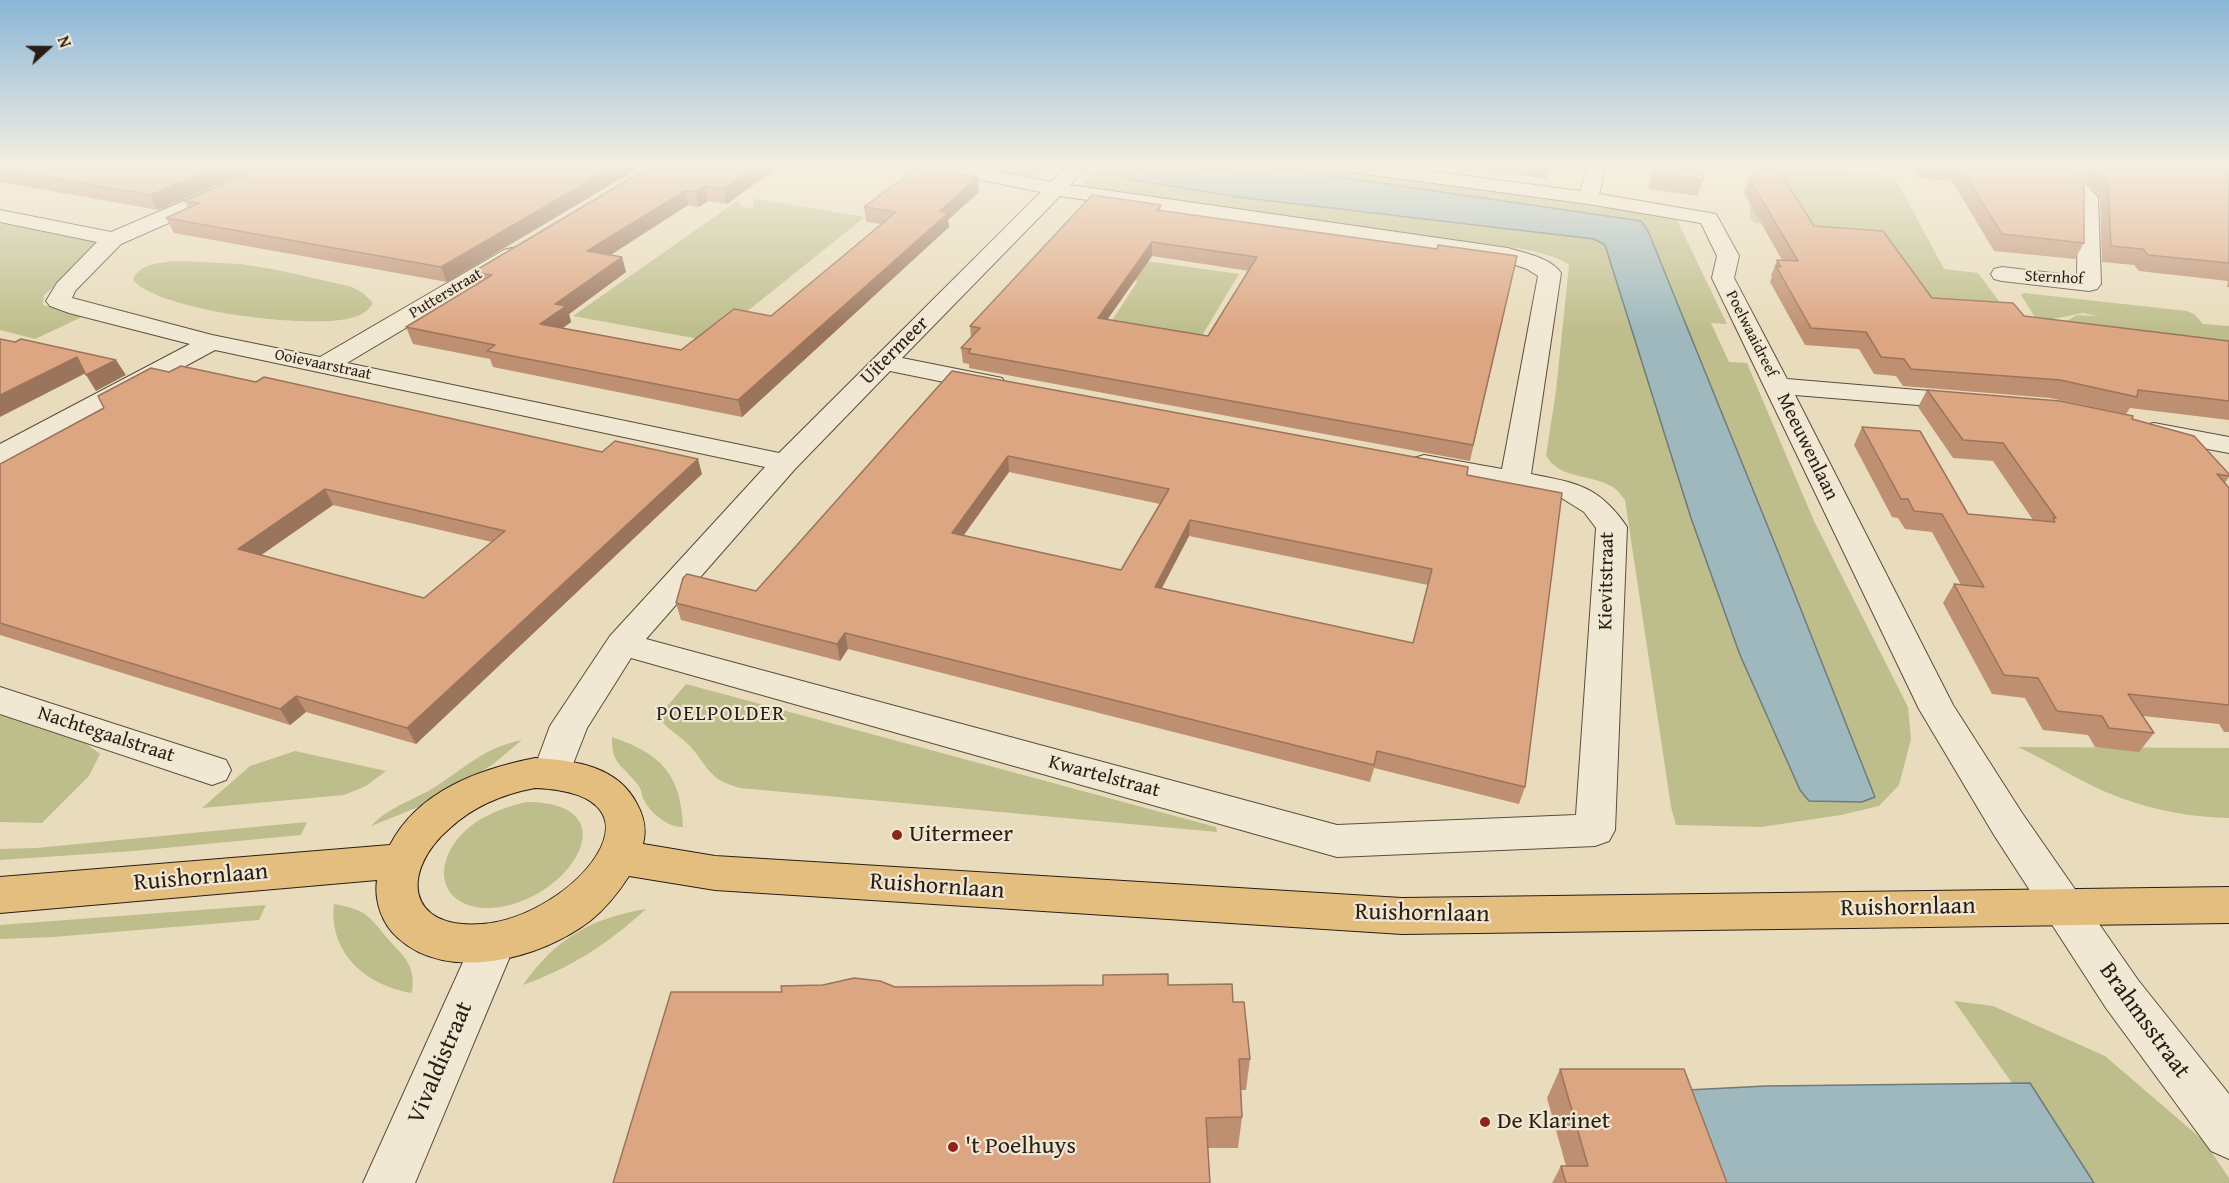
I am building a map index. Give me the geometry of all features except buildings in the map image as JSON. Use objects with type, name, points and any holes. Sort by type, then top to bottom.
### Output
[{"type":"main road","points":[[552,772],[565,773],[598,784],[614,797],[623,814],[624,835],[618,857],[593,891],[569,912],[533,931],[494,942],[473,944],[438,940],[413,925],[403,915],[398,902],[396,889],[402,861],[421,832],[433,819],[464,796],[517,776],[552,772]]},
{"type":"main road","name":"Ruishornlaan","points":[[618,857],[715,873],[1402,916],[2062,905],[2229,905]]},
{"type":"main road","name":"Ruishornlaan","points":[[0,895],[402,861]]},
{"type":"street","points":[[25,221],[113,240],[156,221]]},
{"type":"street","name":"Uitermeer","points":[[552,772],[569,726],[622,644],[785,463],[1024,221]]},
{"type":"street","points":[[1276,221],[1508,255],[1535,264],[1550,273],[1515,480]]},
{"type":"street","name":"Poelwaaidreef","points":[[1711,221],[1728,256],[1723,278],[1777,386]]},
{"type":"street","name":"Sternhof","points":[[2002,274],[2089,284],[2088,221]]},
{"type":"street","name":"Ooievaarstraat","points":[[113,240],[65,288],[58,301],[212,342],[785,463]]},
{"type":"street","name":"Putterstraat","points":[[325,365],[526,246]]},
{"type":"street","points":[[0,455],[212,342]]},
{"type":"street","points":[[886,363],[1018,389]]},
{"type":"street","name":"Meeuwenlaan","points":[[1777,386],[1990,403]]},
{"type":"street","name":"Meeuwenlaan","points":[[1777,386],[1937,709],[2062,905]]},
{"type":"street","points":[[2125,424],[2217,443],[2229,469]]},
{"type":"street","name":"Kievitstraat","points":[[1396,459],[1569,490],[1595,506],[1612,527],[1594,830]]},
{"type":"street","name":"Kwartelstraat","points":[[622,644],[1337,841],[1594,830]]},
{"type":"street","name":"Nachtegaalstraat","points":[[0,700],[212,770]]},
{"type":"street","name":"Brahmsstraat","points":[[2062,905],[2122,994],[2229,1134]]},
{"type":"street","name":"Vivaldistraat","points":[[389,1183],[494,942]]},
{"type":"green space","points":[[708,221],[860,221],[710,341],[573,316]]},
{"type":"green space","points":[[1309,221],[1449,221],[1594,239],[1606,245],[1810,801],[1862,802],[1875,796],[1648,231],[1641,221],[1678,221],[1727,324],[1711,323],[1729,362],[1747,363],[1814,521],[1908,707],[1911,739],[1899,785],[1879,806],[1841,815],[1761,827],[1676,825],[1671,807],[1625,500],[1617,490],[1603,482],[1558,468],[1546,455],[1556,391],[1569,265],[1557,258],[1518,248]]},
{"type":"green space","points":[[1753,221],[1918,221],[1944,269],[1978,273],[2009,315],[1923,306],[1866,231]]},
{"type":"green space","points":[[0,223],[96,242],[100,247],[44,295],[43,305],[84,316],[35,339],[0,330]]},
{"type":"green space","points":[[1139,260],[1239,274],[1197,344],[1106,329],[1138,281],[1123,279]]},
{"type":"green space","points":[[182,261],[241,264],[278,270],[352,287],[363,293],[373,303],[364,313],[351,318],[331,321],[272,319],[204,309],[173,301],[149,291],[133,280],[136,274],[147,266]]},
{"type":"green space","points":[[2024,293],[2187,311],[2194,314],[2203,324],[2229,326],[2229,348],[2055,328],[2077,315],[2098,316],[2083,313],[2038,322],[2021,295]]},
{"type":"green space","points":[[686,684],[1216,827],[1217,832],[740,788],[729,785],[715,777],[690,746],[658,717]]},
{"type":"green space","points":[[0,710],[75,735],[100,754],[89,776],[42,823],[0,822]]},
{"type":"green space","points":[[612,737],[644,751],[666,769],[678,793],[683,827],[665,822],[650,809],[639,787],[616,759]]},
{"type":"green space","points":[[522,740],[492,765],[421,806],[371,826],[387,812],[432,789],[479,757],[498,747]]},
{"type":"green space","points":[[2018,747],[2229,748],[2229,818],[2174,813],[2134,803],[2095,787]]},
{"type":"green space","points":[[295,751],[386,771],[366,786],[344,795],[202,808],[250,766]]},
{"type":"green space","points":[[526,802],[559,806],[577,818],[583,835],[578,854],[564,873],[543,890],[518,903],[490,908],[459,901],[450,893],[445,882],[444,870],[447,857],[454,844],[465,831],[486,816]]},
{"type":"green space","points":[[307,822],[301,835],[133,851],[0,860],[0,849],[36,848]]},
{"type":"green space","points":[[334,904],[360,911],[376,924],[408,963],[412,975],[412,993],[380,983],[366,975],[354,964],[344,952],[337,938]]},
{"type":"green space","points":[[266,905],[259,920],[53,937],[0,939],[0,925]]},
{"type":"green space","points":[[646,909],[618,933],[589,953],[557,971],[523,985],[548,955],[576,933],[608,918]]},
{"type":"green space","points":[[1954,1001],[1993,1006],[2105,1056],[2204,1141],[2229,1178],[2229,1183],[2094,1183],[2030,1083],[2012,1083]]},
{"type":"water","points":[[1443,221],[1641,221],[1648,231],[1875,797],[1862,802],[1809,801],[1800,790],[1740,655],[1691,518],[1605,245],[1594,239]]},
{"type":"water","points":[[2030,1083],[2094,1183],[1722,1183],[1687,1090],[1766,1086]]},
{"type":"place","name":"Uitermeer","points":[[897,835]]},
{"type":"place","name":"De Klarinet","points":[[1485,1122]]},
{"type":"place","name":"'t Poelhuys","points":[[953,1147]]},
{"type":"district","name":"POELPOLDER","points":[[721,715]]}]
